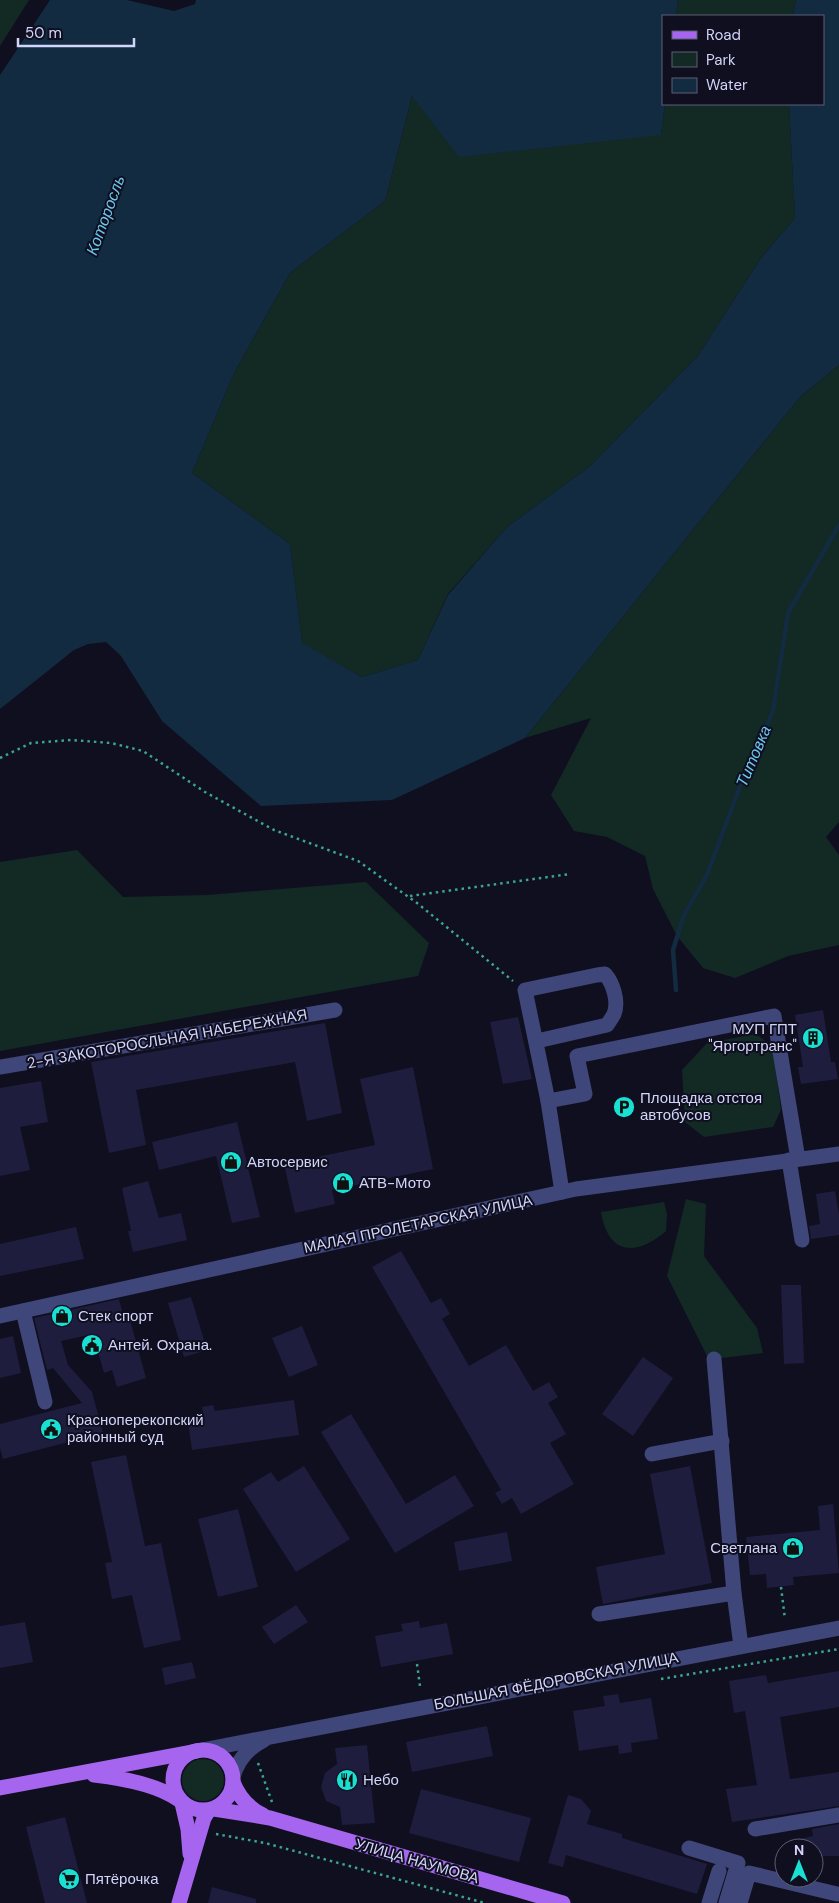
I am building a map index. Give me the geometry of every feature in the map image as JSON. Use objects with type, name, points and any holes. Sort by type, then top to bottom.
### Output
[{"type":"main road","name":"БОЛЬШАЯ ФЁДОРОВСКАЯ УЛИЦА","points":[[0,1788],[197,1750]]},
{"type":"main road","points":[[179,1903],[189,1870],[204,1818],[225,1801],[229,1795],[233,1779],[227,1761],[219,1754],[210,1751],[197,1750],[183,1757],[173,1774],[173,1787],[181,1801],[188,1829],[189,1870]]},
{"type":"main road","name":"БОЛЬШАЯ ФЁДОРОВСКАЯ УЛИЦА","points":[[72,1775],[120,1778],[170,1794],[181,1801]]},
{"type":"main road","name":"УЛИЦА НАУМОВА","points":[[233,1779],[240,1795],[250,1807],[270,1818]]},
{"type":"main road","points":[[181,1801],[194,1809],[212,1810]]},
{"type":"main road","name":"УЛИЦА НАУМОВА","points":[[212,1810],[270,1818],[563,1903]]},
{"type":"street","points":[[537,1041],[607,1025],[614,1014],[616,1003],[610,980],[604,974],[525,990],[537,1041],[562,1192]]},
{"type":"street","name":"2-Я ЗАКОТОРОСЛЬНАЯ НАБЕРЕЖНАЯ","points":[[0,1067],[334,1010]]},
{"type":"street","points":[[548,1102],[585,1094],[577,1056],[774,1016],[794,1160],[802,1240]]},
{"type":"street","name":"МАЛАЯ ПРОЛЕТАРСКАЯ УЛИЦА","points":[[0,1316],[562,1192],[839,1154]]},
{"type":"street","points":[[23,1311],[45,1402]]},
{"type":"street","points":[[714,1359],[734,1593],[741,1646]]},
{"type":"street","points":[[652,1454],[722,1441]]},
{"type":"street","points":[[599,1614],[734,1593]]},
{"type":"street","name":"БОЛЬШАЯ ФЁДОРОВСКАЯ УЛИЦА","points":[[197,1750],[839,1628]]},
{"type":"street","name":"БОЛЬШАЯ ФЁДОРОВСКАЯ УЛИЦА","points":[[233,1779],[238,1763],[247,1751],[258,1742],[272,1736]]},
{"type":"street","points":[[755,1830],[839,1815]]},
{"type":"street","points":[[689,1848],[738,1863],[726,1903]]},
{"type":"street","points":[[709,1903],[719,1871]]},
{"type":"street","points":[[740,1903],[749,1872],[837,1894]]},
{"type":"path","points":[[0,758],[32,743],[72,740],[111,743],[143,751],[205,792],[274,830],[358,861],[409,896],[525,990]]},
{"type":"path","points":[[409,896],[570,874]]},
{"type":"path","points":[[781,1586],[785,1619]]},
{"type":"path","points":[[417,1664],[420,1686]]},
{"type":"path","points":[[213,1842],[216,1834],[265,1843],[485,1903]]},
{"type":"green space","points":[[0,0],[29,0],[0,46]]},
{"type":"green space","points":[[678,0],[796,0],[793,15],[676,15]]},
{"type":"green space","points":[[412,96],[661,135],[665,105],[789,105],[795,218],[761,258],[697,357],[590,466],[507,527],[448,594],[418,660],[362,677],[302,644],[290,544],[192,473],[234,373],[290,273],[385,201]]},
{"type":"green space","points":[[839,365],[839,822],[826,837],[839,855],[839,945],[788,956],[735,978],[703,968],[677,936],[653,889],[645,856],[607,837],[574,831],[551,795],[591,718],[525,738],[800,397]]},
{"type":"green space","points":[[77,850],[123,897],[207,895],[366,882],[429,943],[418,976],[0,1051],[0,862]]},
{"type":"green space","points":[[756,1034],[773,1047],[781,1110],[773,1127],[704,1137],[685,1122],[682,1070],[707,1043]]},
{"type":"green space","points":[[686,1199],[706,1204],[704,1256],[757,1328],[763,1353],[714,1359],[708,1358],[667,1276]]},
{"type":"green space","points":[[664,1202],[667,1214],[666,1231],[655,1239],[634,1248],[617,1244],[610,1237],[601,1212]]},
{"type":"green space","points":[[199,1759],[207,1759],[218,1765],[224,1780],[218,1795],[207,1801],[199,1801],[188,1795],[182,1784],[182,1776],[188,1765]]},
{"type":"water","name":"Которосль","points":[[50,0],[127,0],[174,11],[195,4],[196,0],[678,0],[676,15],[662,15],[662,105],[665,105],[661,135],[459,157],[412,96],[385,201],[290,273],[234,373],[192,473],[290,544],[302,643],[362,677],[418,660],[448,595],[507,527],[590,466],[697,357],[761,258],[795,218],[789,105],[824,105],[824,15],[793,15],[796,0],[839,0],[839,365],[800,397],[525,738],[392,800],[261,806],[162,721],[121,656],[106,642],[88,644],[74,650],[0,709],[0,75]]},
{"type":"building","name":"МУП ГПТ \"Яргортранс\"","points":[[823,1010],[831,1062],[835,1062],[838,1079],[801,1084],[798,1067],[803,1067],[795,1015]]},
{"type":"building","points":[[518,1017],[532,1079],[503,1084],[490,1022]]},
{"type":"building","points":[[325,1023],[342,1113],[307,1121],[295,1062],[136,1090],[146,1145],[109,1153],[91,1062]]},
{"type":"building","points":[[413,1067],[433,1169],[332,1190],[335,1204],[295,1213],[284,1164],[375,1145],[360,1079]]},
{"type":"building","points":[[41,1081],[48,1122],[20,1127],[30,1170],[0,1176],[0,1088]]},
{"type":"building","points":[[237,1122],[260,1217],[232,1223],[216,1156],[159,1170],[152,1142]]},
{"type":"building","points":[[148,1181],[159,1218],[181,1213],[187,1240],[133,1252],[128,1231],[131,1231],[122,1188]]},
{"type":"building","points":[[835,1191],[839,1215],[839,1235],[811,1239],[809,1226],[820,1224],[816,1194]]},
{"type":"building","points":[[76,1227],[84,1259],[0,1276],[0,1244]]},
{"type":"building","points":[[401,1251],[431,1303],[441,1298],[450,1314],[442,1319],[469,1366],[506,1345],[533,1391],[549,1382],[558,1397],[548,1403],[566,1434],[550,1443],[574,1484],[521,1514],[512,1498],[502,1504],[495,1493],[501,1490],[372,1267]]},
{"type":"building","points":[[781,1285],[801,1285],[804,1363],[784,1364]]},
{"type":"building","points":[[191,1297],[207,1350],[184,1357],[168,1303]]},
{"type":"building","points":[[119,1299],[125,1322],[130,1320],[146,1378],[117,1387],[112,1370],[104,1373],[93,1334],[61,1341],[68,1365],[92,1392],[103,1433],[3,1459],[0,1448],[0,1424],[82,1403],[53,1368],[47,1370],[34,1318]]},
{"type":"building","points":[[302,1326],[318,1365],[289,1377],[272,1338]]},
{"type":"building","points":[[13,1336],[21,1373],[0,1378],[0,1339]]},
{"type":"building","points":[[643,1357],[673,1378],[633,1436],[602,1414]]},
{"type":"building","points":[[294,1400],[299,1435],[192,1450],[188,1422],[204,1419],[202,1407],[213,1405],[215,1411]]},
{"type":"building","points":[[351,1414],[406,1504],[455,1475],[474,1506],[395,1553],[321,1432]]},
{"type":"building","points":[[126,1455],[145,1546],[161,1543],[181,1640],[144,1648],[132,1595],[112,1599],[105,1563],[112,1562],[91,1462]]},
{"type":"building","points":[[304,1466],[350,1539],[296,1572],[243,1489],[271,1472],[278,1482]]},
{"type":"building","points":[[690,1466],[712,1583],[603,1604],[596,1567],[665,1554],[650,1474]]},
{"type":"building","name":"Светлана","points":[[833,1504],[839,1573],[793,1577],[794,1585],[767,1588],[766,1574],[750,1575],[746,1537],[820,1530],[818,1506]]},
{"type":"building","points":[[238,1509],[258,1587],[218,1597],[198,1519]]},
{"type":"building","points":[[507,1532],[512,1561],[459,1571],[454,1542]]},
{"type":"building","points":[[296,1605],[308,1622],[274,1644],[262,1627]]},
{"type":"building","points":[[419,1621],[420,1628],[447,1623],[453,1654],[381,1667],[375,1636],[403,1631],[401,1624]]},
{"type":"building","points":[[25,1622],[33,1662],[0,1668],[0,1626]]},
{"type":"building","points":[[192,1662],[196,1678],[165,1685],[162,1668]]},
{"type":"building","points":[[839,1671],[839,1707],[780,1717],[790,1779],[839,1772],[839,1806],[732,1822],[726,1789],[757,1785],[745,1711],[734,1713],[729,1681],[766,1675],[768,1683]]},
{"type":"building","points":[[618,1694],[620,1703],[651,1698],[658,1739],[631,1743],[632,1752],[619,1754],[618,1745],[579,1751],[573,1711],[605,1706],[603,1696]]},
{"type":"building","points":[[487,1726],[493,1756],[412,1772],[406,1742]]},
{"type":"building","name":"Небо","points":[[367,1745],[375,1823],[342,1825],[340,1807],[326,1801],[321,1787],[325,1773],[337,1764],[335,1748]]},
{"type":"building","points":[[421,1789],[531,1818],[519,1862],[409,1833]]},
{"type":"building","points":[[568,1795],[581,1799],[591,1811],[587,1824],[622,1834],[622,1838],[707,1864],[697,1894],[566,1855],[563,1867],[548,1863]]},
{"type":"building","points":[[65,1817],[87,1903],[45,1903],[26,1827]]},
{"type":"building","points":[[839,1824],[839,1856],[824,1856],[824,1838],[805,1838],[813,1836],[812,1829]]},
{"type":"building","points":[[212,1887],[256,1899],[256,1903],[208,1903]]},
{"type":"waterway","name":"Титовка","points":[[676,990],[673,950],[684,915],[707,875],[740,786],[773,711],[788,613],[839,525]]},
{"type":"place","name":"МУП ГПТ \"Яргортранс\"","points":[[813,1038]]},
{"type":"place","name":"Площадка отстоя автобусов","points":[[624,1107]]},
{"type":"place","name":"Автосервис","points":[[231,1162]]},
{"type":"place","name":"АТВ-Мото","points":[[343,1183]]},
{"type":"place","name":"Стек спорт","points":[[62,1316]]},
{"type":"place","name":"Антей. Охрана.","points":[[92,1345]]},
{"type":"place","name":"Красноперекопский районный суд","points":[[51,1429]]},
{"type":"place","name":"Светлана","points":[[793,1548]]},
{"type":"place","name":"Небо","points":[[347,1780]]},
{"type":"place","name":"Пятёрочка","points":[[69,1879]]}]
